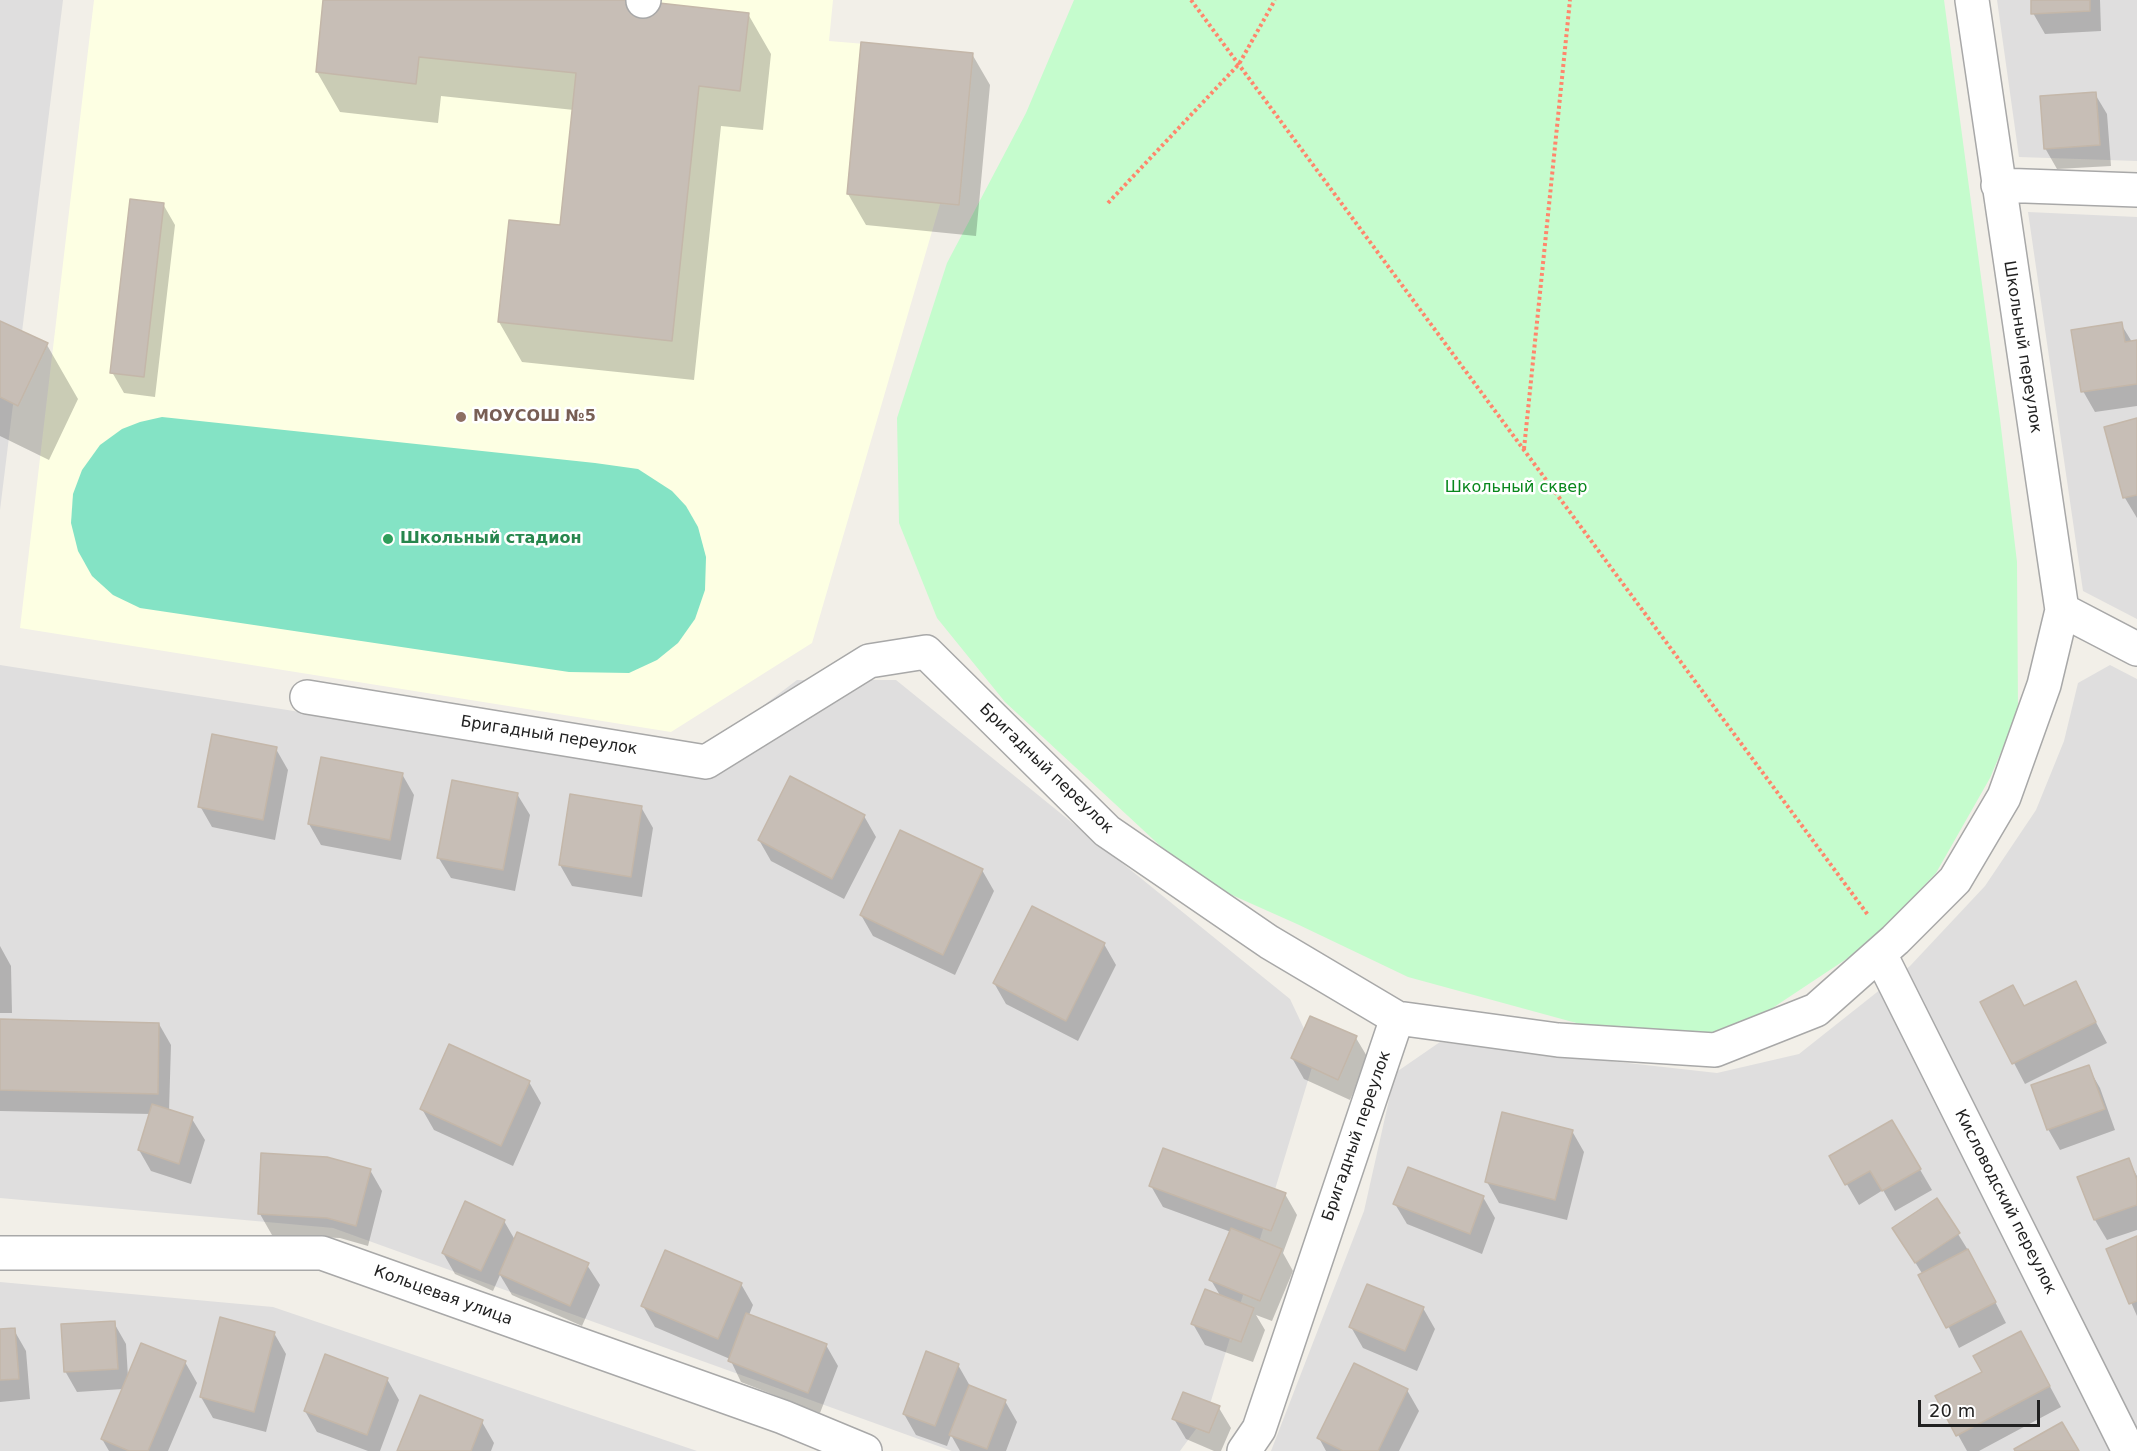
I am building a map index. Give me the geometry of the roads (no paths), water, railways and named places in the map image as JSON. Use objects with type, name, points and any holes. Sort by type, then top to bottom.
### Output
[{"type":"street","name":"Школьный переулок","points":[[1972,0],[2062,610]]},
{"type":"street","points":[[1998,185],[2137,190]]},
{"type":"street","points":[[1397,1018],[1558,1040],[1715,1050],[1816,1010],[1888,947],[1955,880],[2004,796],[2044,685],[2062,610],[2137,649]]},
{"type":"street","name":"Бригадный переулок","points":[[307,697],[706,762],[869,661],[926,652],[1107,831],[1269,942],[1397,1018],[1259,1429],[1244,1451]]},
{"type":"street","name":"Кисловодский переулок","points":[[1888,947],[2129,1451]]},
{"type":"street","name":"Кольцевая улица","points":[[0,1253],[322,1253],[783,1417],[865,1451]]},
{"type":"place","name":"МОУСОШ №5","points":[[461,417]]},
{"type":"place","name":"Школьный стадион","points":[[388,539]]},
{"type":"park label","name":"Школьный сквер","points":[[1516,488]]}]
